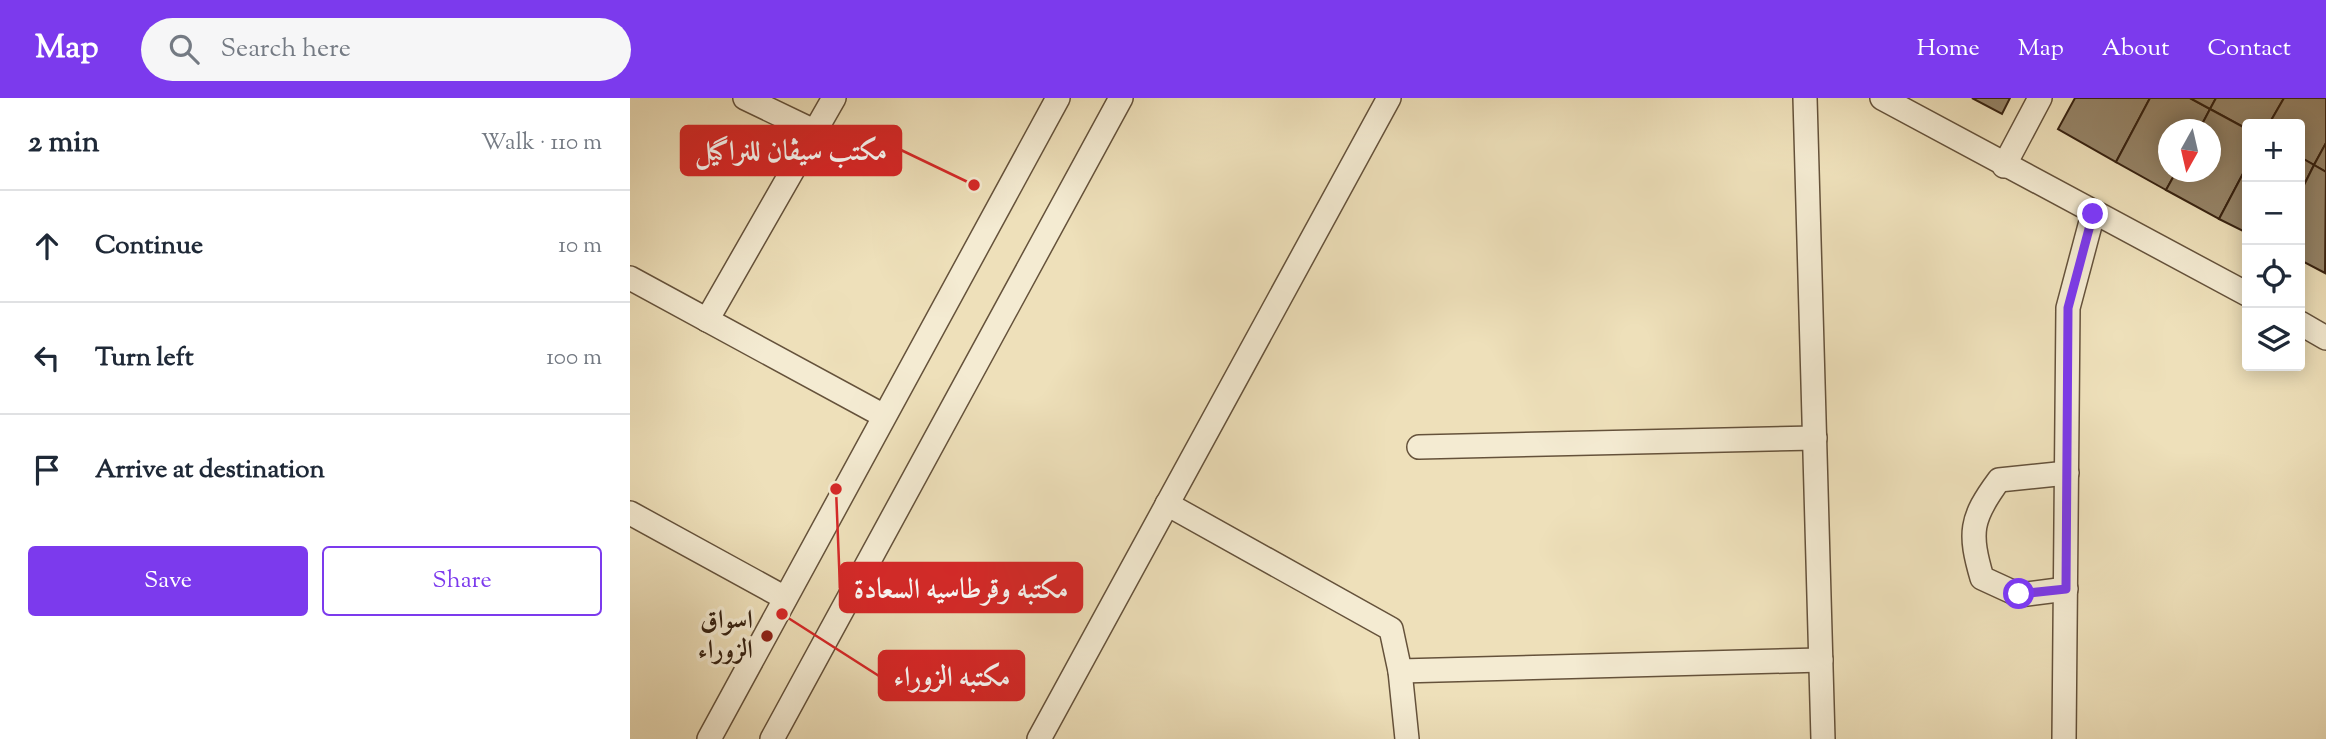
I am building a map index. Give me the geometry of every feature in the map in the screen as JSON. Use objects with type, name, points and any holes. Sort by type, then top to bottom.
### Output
[{"type":"street","points":[[745,98],[816,132]]},
{"type":"street","points":[[707,320],[834,98]]},
{"type":"street","points":[[709,739],[1058,98]]},
{"type":"street","points":[[772,739],[1121,98]]},
{"type":"street","points":[[1039,739],[1390,98]]},
{"type":"street","points":[[1805,98],[1824,739]]},
{"type":"street","points":[[1882,98],[2093,214],[2242,291]]},
{"type":"street","points":[[2004,166],[2040,98]]},
{"type":"street","points":[[2064,739],[2068,308],[2093,214]]},
{"type":"street","points":[[630,278],[884,416]]},
{"type":"street","points":[[2305,326],[2326,338]]},
{"type":"street","points":[[1419,447],[1815,438]]},
{"type":"street","points":[[2066,589],[2019,594],[1982,578],[1972,541],[1980,505],[1999,480],[2067,473]]},
{"type":"street","points":[[1167,504],[1391,629],[1400,671],[1407,739]]},
{"type":"street","points":[[630,513],[785,598]]},
{"type":"street","points":[[1400,671],[1821,660]]},
{"type":"building","points":[[1972,98],[2010,98],[2002,114]]},
{"type":"building","points":[[2075,98],[2150,98],[2116,162],[2058,129]]},
{"type":"building","points":[[2150,98],[2190,98],[2210,109],[2205,119],[2158,119],[2158,182],[2170,182],[2166,190],[2116,162]]},
{"type":"building","points":[[2190,98],[2216,98],[2210,109]]},
{"type":"building","points":[[2216,98],[2284,98],[2272,119],[2242,119],[2242,126],[2210,109]]},
{"type":"building","points":[[2284,98],[2326,98],[2326,143],[2314,165],[2305,160],[2305,119],[2272,119]]},
{"type":"building","points":[[2210,109],[2242,126],[2242,175],[2219,219],[2166,190],[2170,182],[2221,182],[2221,119],[2205,119]]},
{"type":"building","points":[[2326,143],[2326,172],[2314,165]]},
{"type":"building","points":[[2305,160],[2314,165],[2305,183]]},
{"type":"building","points":[[2314,165],[2326,172],[2325,273],[2305,263],[2305,183]]},
{"type":"building","points":[[2242,175],[2242,230],[2219,219]]},
{"type":"place","name":"مكتب سيڤان للنراگيل","points":[[974,185]]},
{"type":"place","name":"مكتبه وقرطاسيه السعادة","points":[[836,489]]},
{"type":"place","name":"مكتبه الزوراء","points":[[782,614]]},
{"type":"place","name":"اسواق الزوراء","points":[[767,636]]},
{"type":"route","points":[[2019,594],[2066,589],[2068,308],[2093,214]]}]
